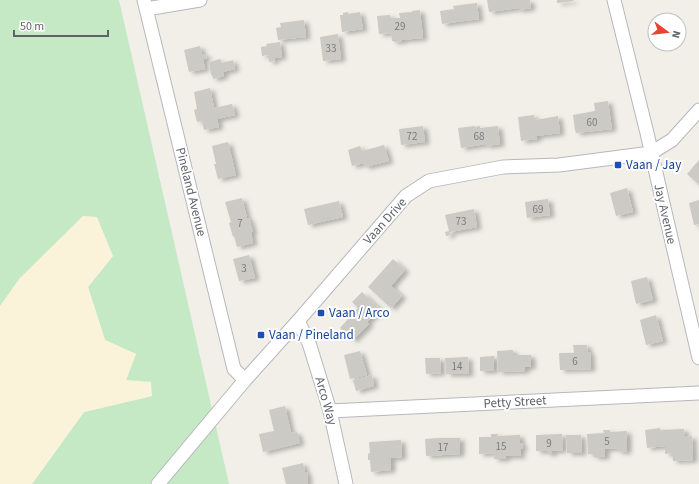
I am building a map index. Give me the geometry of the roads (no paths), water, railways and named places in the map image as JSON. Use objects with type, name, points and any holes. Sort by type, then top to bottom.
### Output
[{"type":"street","points":[[145,5],[200,0]]},
{"type":"street","name":"Jay Avenue","points":[[614,0],[647,133],[699,358]]},
{"type":"street","name":"Pineland Avenue","points":[[145,5],[234,369],[245,380]]},
{"type":"street","name":"Vaan Drive","points":[[158,484],[245,380],[406,196],[429,181],[503,167],[558,165],[651,153],[672,140],[699,110]]},
{"type":"street","name":"Arco Way","points":[[298,321],[309,343],[330,411],[346,484]]},
{"type":"street","name":"Petty Street","points":[[330,411],[699,393]]},
{"type":"place","name":"Vaan / Jay","points":[[618,165]]},
{"type":"place","name":"Vaan / Arco","points":[[321,313]]},
{"type":"place","name":"Vaan / Pineland","points":[[261,335]]}]
